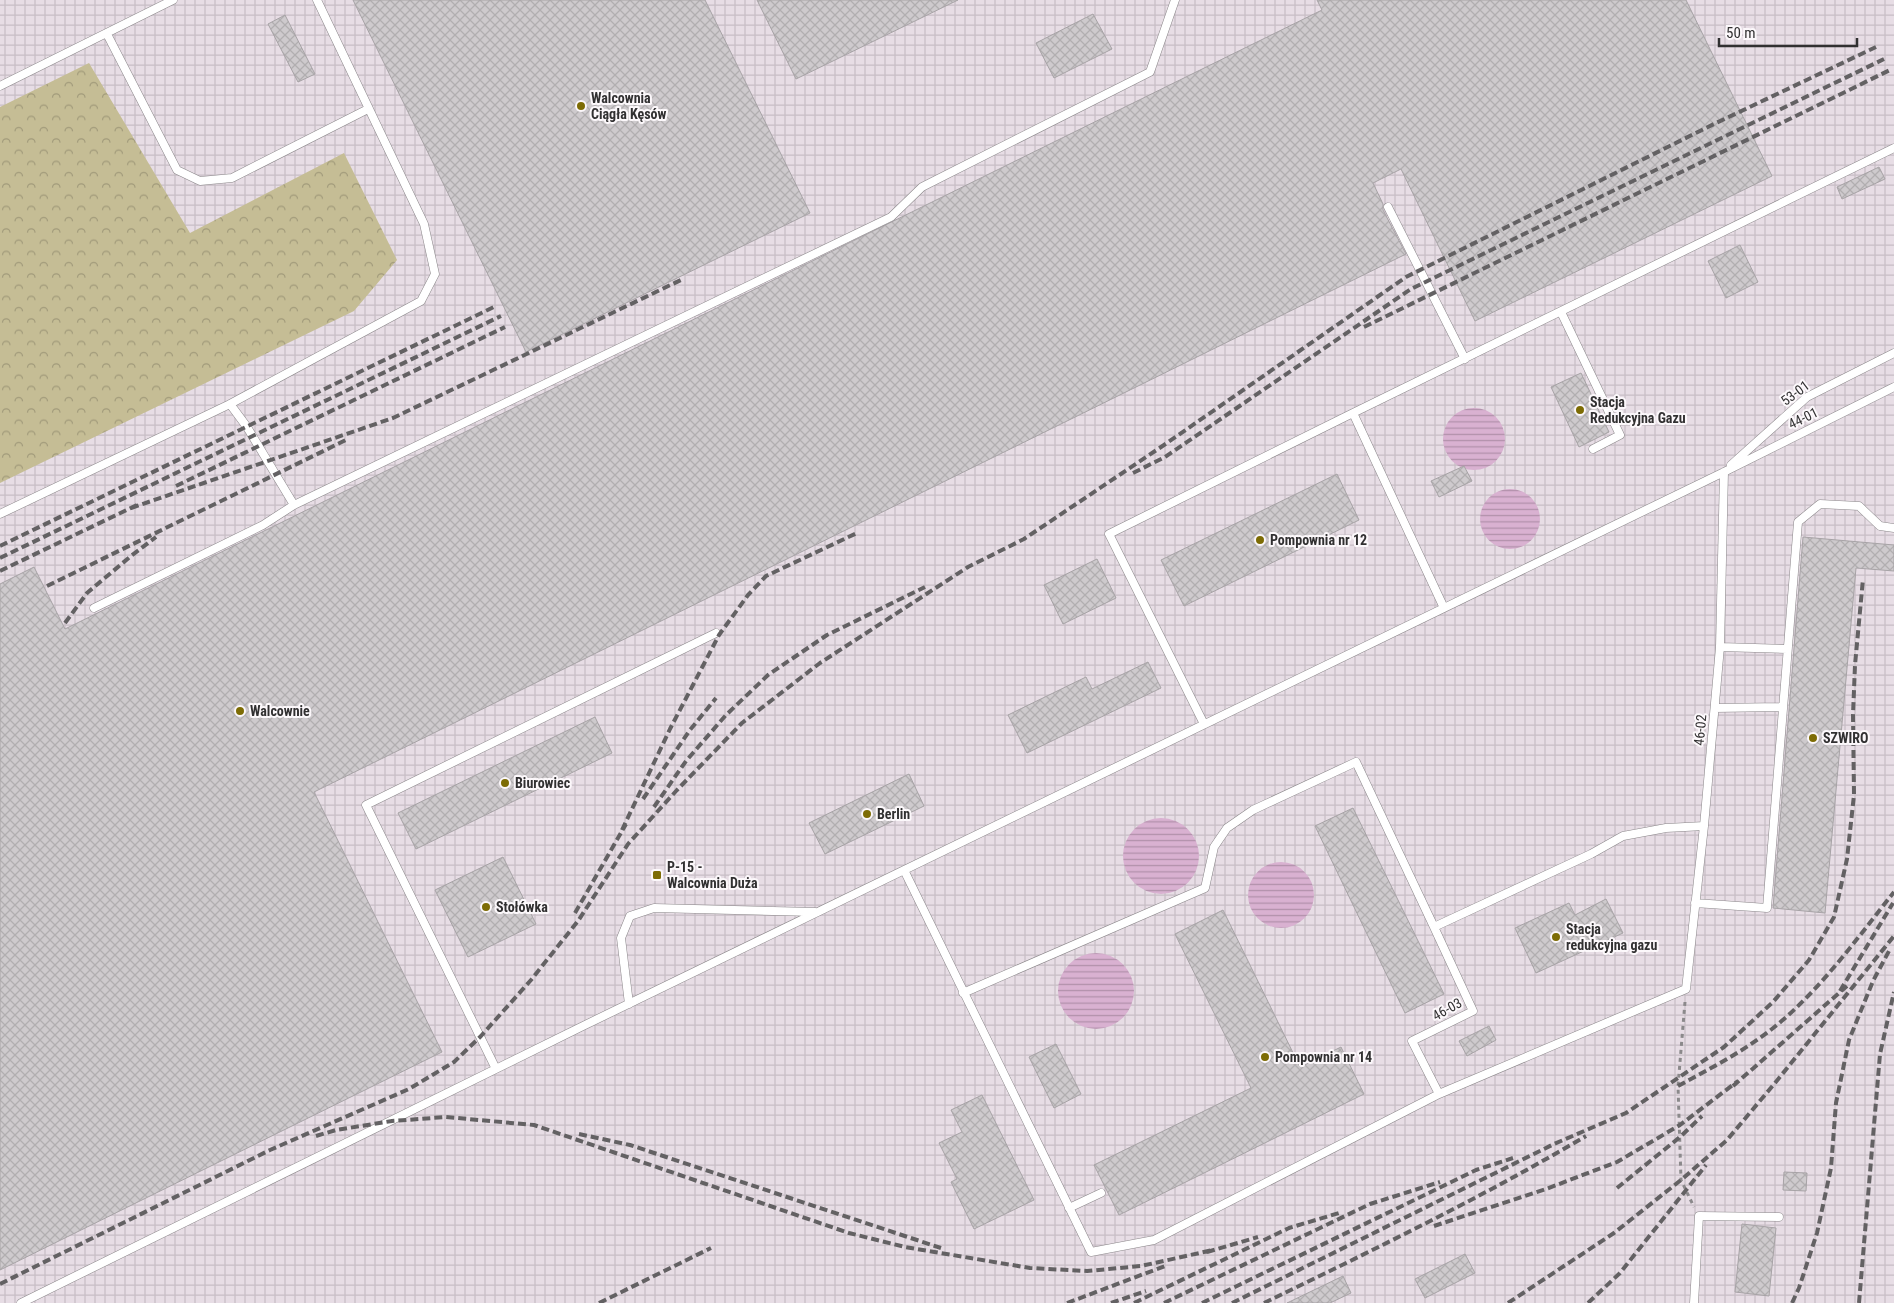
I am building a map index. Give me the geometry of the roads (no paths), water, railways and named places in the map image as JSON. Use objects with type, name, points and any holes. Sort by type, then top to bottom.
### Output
[{"type":"lane","points":[[0,86],[173,0]]},
{"type":"lane","points":[[0,514],[230,404],[421,301],[435,274],[424,224],[317,0]]},
{"type":"lane","points":[[94,608],[263,525],[294,505],[891,217],[922,187],[1150,72],[1175,0]]},
{"type":"lane","points":[[107,34],[177,170],[200,181],[232,178],[368,109]]},
{"type":"lane","points":[[1204,724],[1109,534],[1394,392],[1894,148]]},
{"type":"lane","points":[[1388,208],[1465,359]]},
{"type":"lane","points":[[1561,312],[1620,435],[1593,449]]},
{"type":"lane","name":"53-01","points":[[1724,472],[1807,396],[1894,353]]},
{"type":"lane","name":"44-01","points":[[21,1303],[628,1004],[1724,472],[1894,387]]},
{"type":"lane","points":[[230,404],[247,427],[294,505]]},
{"type":"lane","points":[[1353,413],[1444,608]]},
{"type":"lane","name":"46-02","points":[[1438,1094],[1686,989],[1704,826],[1720,647],[1724,472]]},
{"type":"lane","points":[[1695,903],[1766,908],[1798,522],[1820,504],[1859,506],[1880,526],[1894,528]]},
{"type":"lane","points":[[496,1069],[366,805],[716,633]]},
{"type":"lane","points":[[1720,647],[1787,649]]},
{"type":"lane","points":[[1715,708],[1782,707]]},
{"type":"lane","points":[[964,992],[1205,888],[1214,847],[1227,828],[1253,810],[1356,762],[1434,926],[1590,854],[1622,836],[1666,828],[1704,826]]},
{"type":"lane","points":[[904,870],[1091,1252],[1154,1240],[1438,1094]]},
{"type":"lane","points":[[628,1004],[621,938],[630,916],[654,908],[817,912]]},
{"type":"lane","name":"46-03","points":[[1434,926],[1472,1011],[1412,1041],[1438,1094]]},
{"type":"lane","points":[[1069,1208],[1101,1192]]},
{"type":"lane","points":[[1694,1303],[1699,1216],[1779,1217]]},
{"type":"railway","points":[[0,1284],[270,1150],[409,1089],[454,1062],[481,1036],[531,980],[578,921],[628,844],[677,790],[742,723],[820,663],[968,567],[1024,539],[1164,445],[1406,277],[1714,124],[1876,47]]},
{"type":"railway","points":[[1133,473],[1165,457],[1411,289],[1884,59]]},
{"type":"railway","points":[[1364,327],[1890,70]]},
{"type":"railway","points":[[131,508],[393,418],[683,279]]},
{"type":"railway","points":[[0,546],[496,306]]},
{"type":"railway","points":[[0,558],[501,316]]},
{"type":"railway","points":[[176,486],[505,327]]},
{"type":"railway","points":[[47,586],[348,439]]},
{"type":"railway","points":[[0,571],[137,505]]},
{"type":"railway","points":[[622,830],[670,729],[719,635],[748,595],[766,576],[857,533]]},
{"type":"railway","points":[[65,623],[87,593],[156,537]]},
{"type":"railway","points":[[1232,1303],[1554,1144],[1626,1113],[1724,1047],[1773,1002],[1809,960],[1834,917],[1847,859],[1854,795],[1853,715],[1855,665],[1863,579]]},
{"type":"railway","points":[[654,807],[686,761],[726,715],[768,675],[827,635],[925,587]]},
{"type":"railway","points":[[643,799],[690,730],[716,698]]},
{"type":"railway","points":[[575,913],[626,824]]},
{"type":"railway","points":[[1678,1086],[1746,1047],[1784,1019],[1828,974],[1894,892]]},
{"type":"railway","points":[[1840,991],[1893,903]]},
{"type":"railway","points":[[1508,1303],[1614,1233],[1681,1180],[1727,1140],[1894,936]]},
{"type":"railway","points":[[1792,1303],[1799,1288],[1817,1233],[1831,1168],[1836,1103],[1849,1040],[1873,981],[1889,951]]},
{"type":"railway","points":[[1733,1086],[1847,986]]},
{"type":"railway","points":[[1859,1303],[1880,1054],[1894,992]]},
{"type":"railway","points":[[1434,1226],[1546,1189],[1617,1162],[1680,1125],[1738,1081]]},
{"type":"railway","points":[[1617,1188],[1680,1137],[1702,1116]]},
{"type":"railway","points":[[316,1136],[336,1130],[392,1121],[446,1117],[534,1125],[849,1233],[905,1247],[1030,1268],[1087,1271],[1141,1266],[1213,1250]]},
{"type":"railway","points":[[579,1134],[630,1145],[941,1248]]},
{"type":"railway","points":[[1264,1303],[1467,1202],[1586,1136]]},
{"type":"railway","points":[[1202,1303],[1476,1170],[1513,1158]]},
{"type":"railway","points":[[1588,1303],[1620,1273],[1706,1165]]},
{"type":"railway","points":[[1164,1303],[1370,1204],[1440,1182]]},
{"type":"railway","points":[[1134,1303],[1289,1228],[1339,1213]]},
{"type":"railway","points":[[1207,1252],[1258,1237]]},
{"type":"railway","points":[[599,1303],[711,1248]]},
{"type":"railway","points":[[1067,1303],[1165,1266]]},
{"type":"railway","points":[[1111,1303],[1146,1291]]},
{"type":"place","name":"Walcownia Ciągła Kęsów","points":[[581,106]]},
{"type":"place","name":"Stacja Redukcyjna Gazu","points":[[1580,410]]},
{"type":"place","name":"Pompownia nr 12","points":[[1260,540]]},
{"type":"place","name":"Walcownie","points":[[240,711]]},
{"type":"place","name":"SZWIRO","points":[[1813,738]]},
{"type":"place","name":"Biurowiec","points":[[505,783]]},
{"type":"place","name":"Berlin","points":[[867,814]]},
{"type":"place","name":"P-15 - Walcownia Duża","points":[[657,875]]},
{"type":"place","name":"Stołówka","points":[[486,907]]},
{"type":"place","name":"Stacja redukcyjna gazu","points":[[1556,937]]},
{"type":"place","name":"Pompownia nr 14","points":[[1265,1057]]}]
